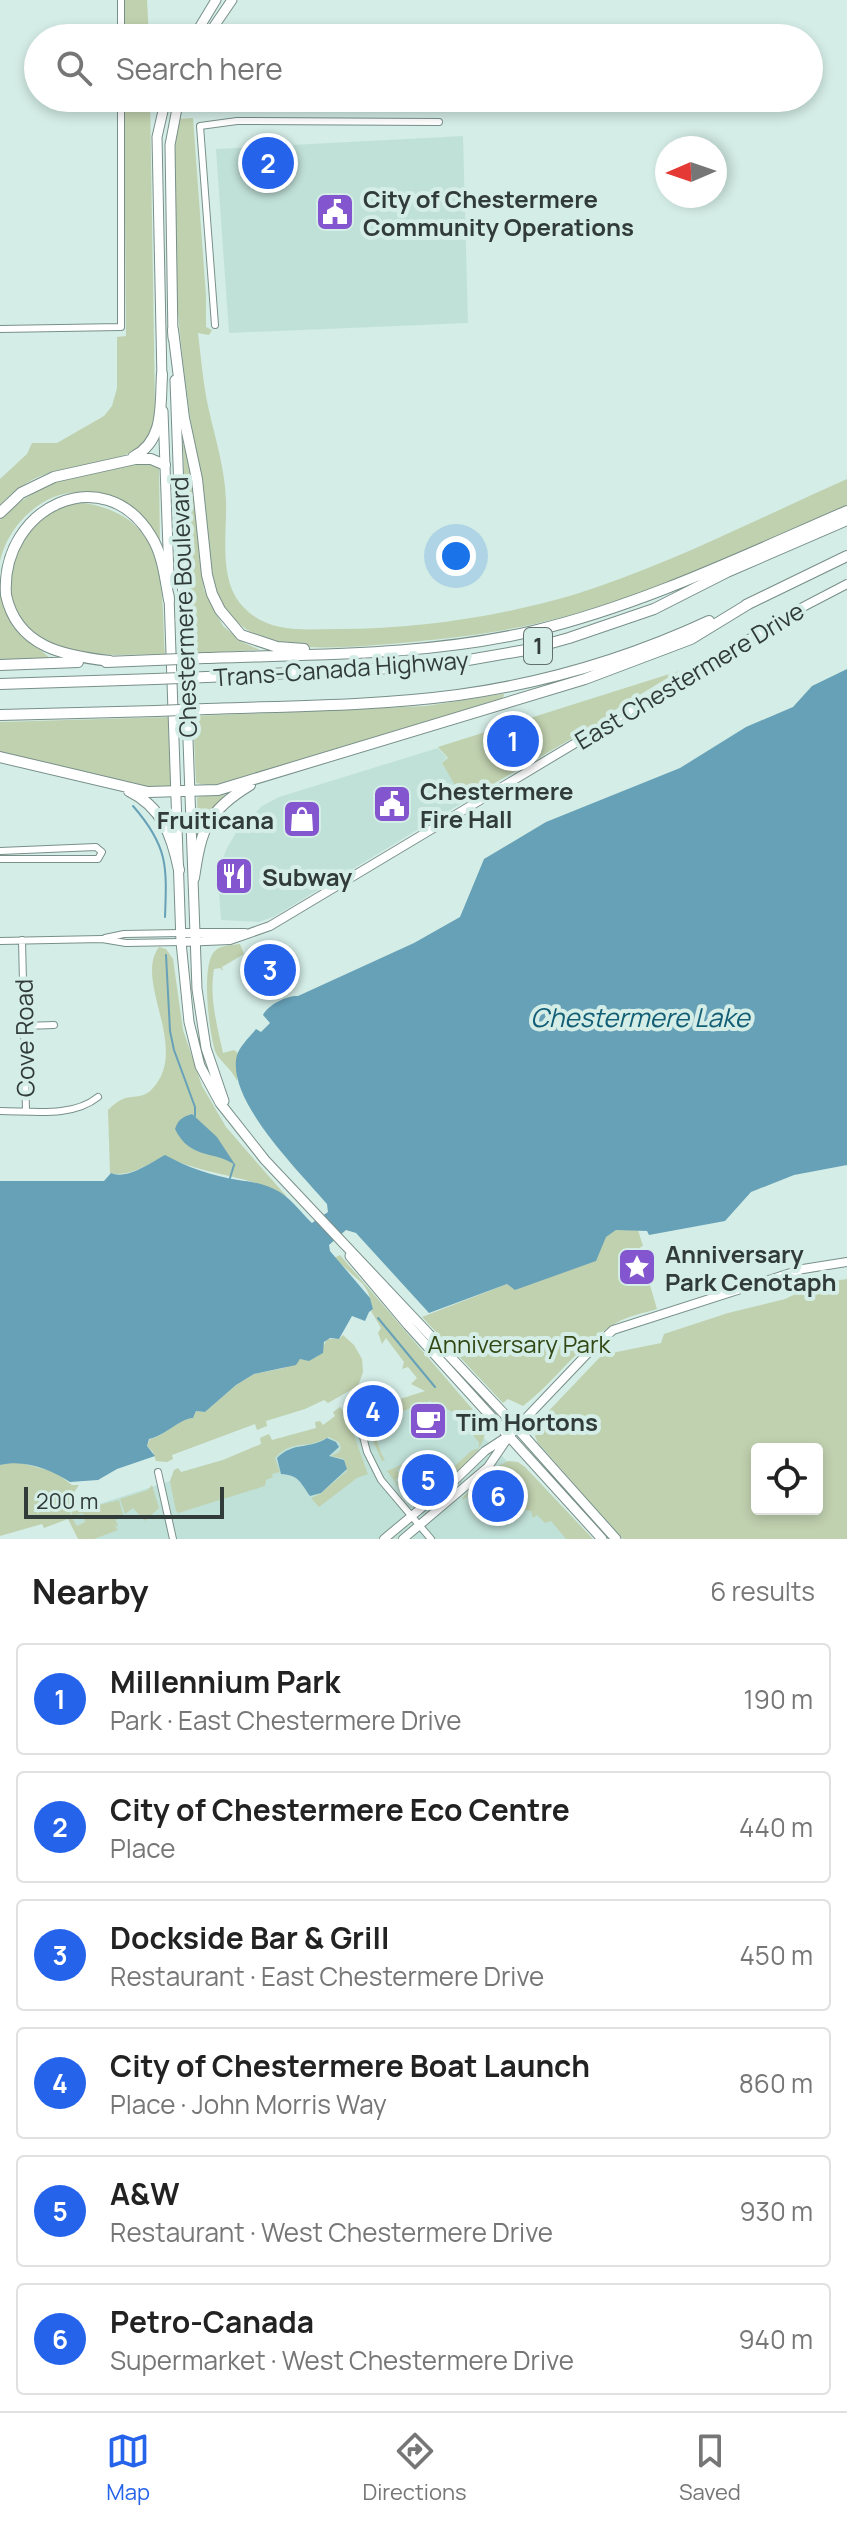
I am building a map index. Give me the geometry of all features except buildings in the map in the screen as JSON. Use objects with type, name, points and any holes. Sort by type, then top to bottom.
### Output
[{"type":"highway","points":[[173,330],[184,418],[197,479],[207,575],[220,610],[241,635],[257,642],[277,647],[358,653]]},
{"type":"highway","points":[[120,462],[144,451],[155,438],[162,374]]},
{"type":"highway","points":[[0,513],[21,493],[42,482],[120,462],[151,459],[165,465]]},
{"type":"highway","points":[[110,661],[49,650],[30,638],[16,620],[7,599],[3,574],[9,546],[22,526],[47,505],[80,497],[103,499],[126,509],[150,533],[160,555],[169,600]]},
{"type":"highway","points":[[0,665],[358,653],[467,643],[570,621],[677,584],[847,511]]},
{"type":"highway","name":"Trans-Canada Highway","points":[[0,684],[434,666],[526,650],[654,609],[727,572],[847,520]]},
{"type":"highway","name":"Trans-Canada Highway","points":[[0,715],[416,700],[460,695],[559,676],[669,640],[847,556]]},
{"type":"highway","points":[[0,757],[158,794],[218,790],[585,679],[691,639],[750,603]]},
{"type":"highway","points":[[194,878],[199,843],[224,801],[265,776]]},
{"type":"highway","points":[[116,785],[145,801],[159,815],[174,843],[179,870]]},
{"type":"main road","points":[[201,24],[216,0]]},
{"type":"main road","points":[[216,24],[232,0]]},
{"type":"main road","name":"Chestermere Boulevard","points":[[163,112],[157,137],[157,182],[169,600],[184,992],[195,1052],[214,1094],[265,1160],[341,1243],[385,1300],[602,1539]]},
{"type":"main road","name":"Chestermere Boulevard","points":[[176,112],[170,145],[173,330],[198,1004],[214,1077],[228,1112]]},
{"type":"main road","points":[[165,465],[172,484],[178,584],[184,626]]},
{"type":"main road","name":"Chestermere Boulevard","points":[[341,1243],[367,1266],[616,1539]]},
{"type":"street","points":[[121,0],[121,24]]},
{"type":"street","points":[[0,329],[121,327],[121,112]]},
{"type":"street","points":[[215,325],[200,126],[237,121],[439,122]]},
{"type":"street","name":"East Chestermere Drive","points":[[181,938],[230,940],[278,921],[801,608],[847,584]]},
{"type":"street","points":[[0,851],[96,847],[102,852],[98,859],[0,859]]},
{"type":"street","points":[[0,941],[102,939],[126,943],[181,938]]},
{"type":"street","name":"Cove Road","points":[[0,1111],[26,1111],[22,940]]},
{"type":"street","points":[[24,1026],[54,1025]]},
{"type":"street","points":[[26,1111],[85,1107],[98,1097]]},
{"type":"street","points":[[403,1539],[488,1467],[509,1436],[613,1330],[803,1269],[847,1262]]},
{"type":"street","points":[[357,1413],[367,1452],[377,1472],[395,1499],[431,1539]]},
{"type":"street","points":[[384,1539],[485,1451],[509,1436]]},
{"type":"street","points":[[158,1472],[173,1539]]},
{"type":"shaded area","points":[[463,136],[468,323],[229,333],[216,149]]},
{"type":"shaded area","points":[[438,748],[447,758],[442,763],[465,801],[275,916],[259,922],[221,920],[219,890],[226,850],[237,831],[262,806],[279,797]]},
{"type":"shaded area","points":[[440,1394],[580,1539],[82,1539],[71,1513]]},
{"type":"green space","points":[[124,0],[147,0],[148,24],[124,24]]},
{"type":"green space","points":[[124,112],[150,112],[155,406],[152,427],[144,441],[132,451],[117,458],[40,476],[0,505],[0,479],[27,454],[32,443],[57,443],[104,416],[112,406],[117,388],[117,337],[126,336]]},
{"type":"green space","points":[[193,118],[206,327],[212,330],[209,335],[198,333],[206,397],[225,489],[226,567],[239,602],[260,620],[298,629],[369,628],[428,624],[515,610],[573,595],[643,570],[847,479],[847,505],[638,593],[567,616],[520,627],[424,641],[327,648],[275,642],[246,629],[225,608],[212,581],[203,492],[189,412],[180,332],[173,225],[175,154],[178,119]]},
{"type":"green space","points":[[183,445],[186,445],[194,487],[204,590],[223,626],[242,642],[260,650],[191,653]]},
{"type":"green space","points":[[150,463],[159,468],[160,544],[145,522],[133,513],[91,494],[70,493],[56,496],[30,512],[11,535],[0,562],[0,520],[32,494],[89,472]]},
{"type":"green space","points":[[78,502],[108,509],[129,521],[144,536],[154,555],[160,577],[165,654],[110,655],[68,650],[37,635],[16,609],[9,578],[21,536],[39,518]]},
{"type":"green space","points":[[0,592],[14,627],[52,660],[0,661]]},
{"type":"green space","points":[[679,671],[613,711],[609,717],[464,801],[442,763],[448,758],[438,747]]},
{"type":"green space","points":[[504,694],[503,698],[212,786],[196,783],[193,716],[426,706]]},
{"type":"green space","points":[[168,717],[171,787],[163,790],[0,752],[0,722]]},
{"type":"green space","points":[[225,795],[198,829],[197,797]]},
{"type":"green space","points":[[240,944],[244,954],[222,967],[223,971],[214,969],[212,990],[223,1053],[234,1050],[238,1053],[237,1081],[215,1051],[208,1013],[207,982],[211,957],[216,950]]},
{"type":"green space","points":[[159,947],[166,949],[173,959],[183,1030],[202,1086],[226,1127],[287,1197],[273,1189],[195,1168],[165,1156],[131,1172],[110,1173],[108,1110],[123,1099],[149,1092],[162,1073],[166,1055],[152,978],[153,961]]},
{"type":"green space","name":"Anniversary Park","points":[[616,1230],[638,1230],[643,1246],[639,1248],[657,1309],[626,1318],[604,1331],[523,1406],[508,1399],[503,1403],[422,1317],[507,1284],[516,1290]]},
{"type":"green space","points":[[340,1255],[486,1425],[481,1445],[478,1450],[474,1455],[460,1470],[456,1470],[450,1462],[455,1466],[479,1448],[479,1442],[460,1416],[430,1401],[398,1413],[394,1401],[425,1391],[411,1384],[417,1378],[408,1367],[402,1369],[404,1362],[386,1338],[382,1344],[378,1333],[381,1328],[371,1311],[368,1292],[334,1258]]},
{"type":"green space","points":[[847,1279],[847,1539],[623,1539],[538,1443],[535,1436],[542,1418],[602,1355],[661,1343],[664,1334],[785,1299],[819,1283]]},
{"type":"green space","points":[[343,1335],[354,1345],[362,1359],[363,1372],[358,1386],[328,1403],[324,1400],[266,1421],[267,1426],[257,1430],[255,1424],[172,1455],[173,1459],[167,1462],[156,1461],[147,1446],[150,1439],[193,1418],[196,1411],[205,1412],[254,1374],[284,1368],[301,1359],[309,1360],[318,1356],[327,1339],[339,1339]]},
{"type":"green space","points":[[372,1401],[385,1406],[393,1404],[396,1414],[372,1424],[385,1460],[382,1461],[366,1425],[376,1418],[381,1409]]},
{"type":"green space","points":[[340,1407],[368,1474],[357,1478],[319,1507],[311,1498],[347,1471],[344,1459],[331,1456],[341,1448],[339,1442],[329,1437],[283,1451],[275,1458],[280,1472],[272,1474],[265,1486],[178,1513],[176,1511],[170,1481],[174,1470],[178,1468],[181,1472],[223,1460],[261,1444],[260,1438],[269,1434],[272,1440],[316,1428],[315,1422],[320,1421],[323,1425],[335,1416],[333,1412]]},
{"type":"green space","points":[[14,1461],[55,1472],[72,1485],[79,1485],[69,1505],[71,1514],[77,1526],[85,1522],[83,1513],[73,1516],[71,1512],[119,1500],[123,1515],[116,1520],[118,1527],[114,1525],[118,1530],[94,1539],[78,1539],[68,1519],[44,1528],[42,1524],[0,1536],[0,1465]]},
{"type":"green space","points":[[508,1461],[525,1467],[593,1539],[566,1539],[551,1521],[545,1523],[537,1515],[533,1518],[531,1511],[521,1509],[519,1500],[495,1474],[463,1500],[491,1470]]},
{"type":"green space","points":[[404,1464],[397,1470],[400,1475],[395,1480],[399,1484],[404,1480],[403,1488],[413,1500],[422,1498],[446,1475],[449,1480],[423,1502],[415,1504],[387,1471]]},
{"type":"green space","points":[[152,1485],[159,1508],[145,1521],[133,1508],[125,1514],[120,1499],[148,1490]]},
{"type":"water","name":"Chestermere Lake","points":[[847,669],[847,1165],[794,1175],[751,1192],[725,1221],[649,1235],[647,1231],[616,1230],[606,1237],[596,1261],[515,1290],[507,1284],[429,1313],[356,1233],[346,1230],[329,1245],[330,1251],[370,1298],[373,1309],[365,1321],[352,1316],[339,1339],[330,1338],[324,1342],[323,1353],[309,1361],[300,1359],[296,1365],[254,1374],[205,1412],[196,1411],[193,1418],[149,1439],[147,1446],[155,1456],[117,1469],[98,1480],[70,1482],[36,1466],[18,1463],[0,1465],[0,1181],[104,1181],[111,1173],[131,1172],[165,1155],[209,1173],[274,1189],[290,1200],[312,1223],[328,1212],[327,1204],[255,1117],[237,1078],[239,1051],[256,1029],[261,1032],[270,1023],[263,1015],[265,1011],[278,1001],[298,996],[414,943],[460,917],[484,859],[546,822],[680,768],[746,727],[793,707],[812,686]]},
{"type":"water","points":[[192,1114],[217,1137],[236,1166],[196,1151],[181,1139],[176,1126],[181,1119]]},
{"type":"water","points":[[327,1438],[339,1447],[329,1456],[344,1460],[347,1469],[321,1493],[310,1496],[295,1478],[281,1474],[277,1458],[289,1449]]},
{"type":"waterway","points":[[133,806],[153,833],[163,857],[165,917]]},
{"type":"waterway","points":[[166,955],[170,1031],[195,1107],[195,1116]]},
{"type":"waterway","points":[[230,1178],[234,1165]]},
{"type":"waterway","points":[[378,1318],[435,1387]]},
{"type":"place","name":"City of Chestermere Eco Centre","points":[[268,163]]},
{"type":"place","name":"City of Chestermere Community Operations","points":[[335,212]]},
{"type":"place","name":"Millennium Park","points":[[513,741]]},
{"type":"place","name":"Chestermere Fire Hall","points":[[392,804]]},
{"type":"place","name":"Fruiticana","points":[[302,819]]},
{"type":"place","name":"Subway","points":[[234,876]]},
{"type":"place","name":"Dockside Bar & Grill","points":[[270,970]]},
{"type":"place","name":"Anniversary Park Cenotaph","points":[[637,1267]]},
{"type":"place","name":"City of Chestermere Boat Launch","points":[[373,1411]]},
{"type":"place","name":"Tim Hortons","points":[[428,1421]]},
{"type":"place","name":"A&W","points":[[428,1480]]},
{"type":"place","name":"Petro-Canada","points":[[498,1496]]}]
